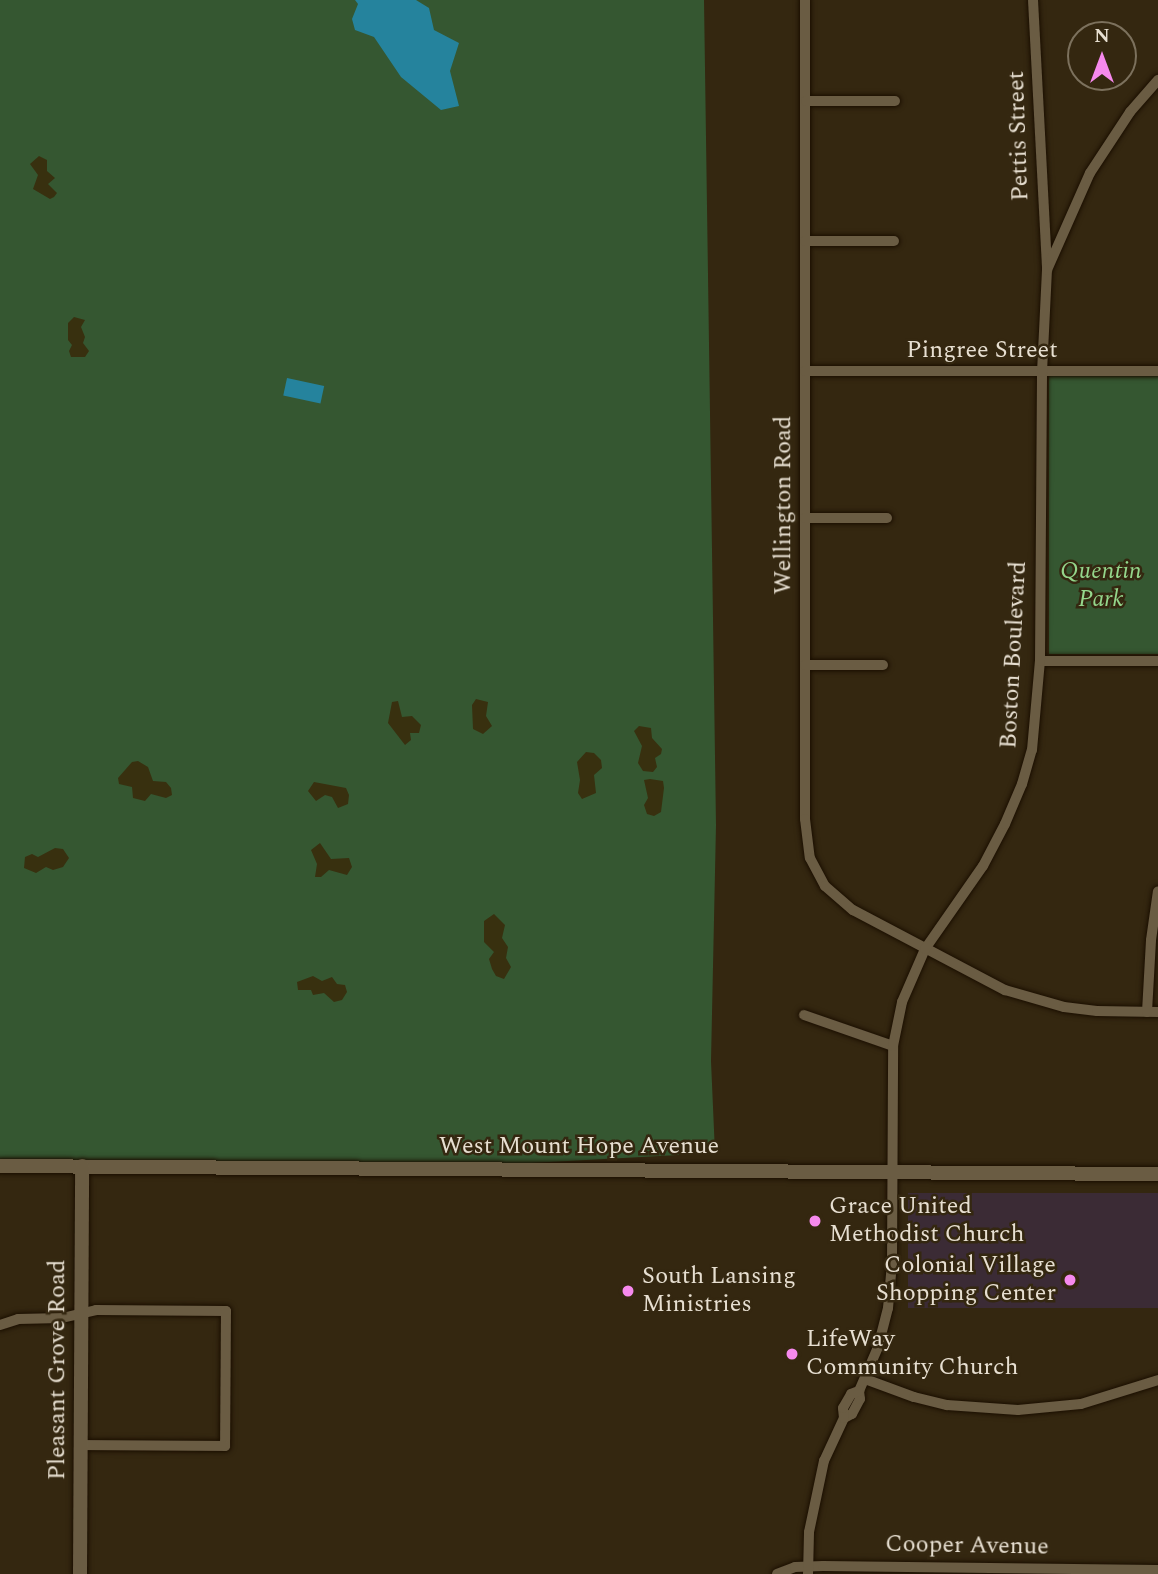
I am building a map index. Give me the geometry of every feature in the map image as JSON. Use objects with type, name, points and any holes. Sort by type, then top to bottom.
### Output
[{"type":"street","name":"Wellington Road","points":[[805,0],[804,665],[805,819],[808,849],[817,873],[835,897],[853,910],[1005,990],[1040,1002],[1097,1011],[1153,1012]]},
{"type":"street","name":"Pettis Street","points":[[1033,0],[1047,270]]},
{"type":"street","name":"Boston Boulevard","points":[[808,1570],[814,1500],[824,1461],[844,1418],[843,1408],[851,1394],[859,1391],[865,1379],[885,1323],[890,1292],[893,1046],[902,1002],[925,949],[983,866],[1022,784],[1036,727],[1040,661],[1042,372],[1047,270],[1090,173],[1130,112],[1158,80]]},
{"type":"street","points":[[806,101],[895,101]]},
{"type":"street","points":[[805,241],[894,241]]},
{"type":"street","name":"Pingree Street","points":[[805,371],[1158,371]]},
{"type":"street","points":[[805,518],[887,518]]},
{"type":"street","points":[[1040,661],[1158,661]]},
{"type":"street","points":[[804,665],[883,665]]},
{"type":"street","points":[[1153,1012],[1151,940],[1158,891]]},
{"type":"street","points":[[804,1015],[893,1046]]},
{"type":"street","name":"West Mount Hope Avenue","points":[[0,1166],[1158,1174]]},
{"type":"street","name":"Pleasant Grove Road","points":[[80,1574],[82,1166]]},
{"type":"street","points":[[0,1325],[18,1319],[62,1318],[96,1310],[226,1311],[225,1447],[82,1445]]},
{"type":"street","points":[[865,1379],[914,1397],[947,1405],[1018,1410],[1081,1404],[1158,1380]]},
{"type":"street","name":"Cooper Avenue","points":[[777,1574],[808,1570],[1158,1570]]},
{"type":"shaded area","points":[[908,1193],[1158,1193],[1158,1308],[908,1308]]},
{"type":"green space","points":[[0,0],[704,0],[716,825],[711,1061],[715,1153],[438,1168],[0,1167]]},
{"type":"green space","name":"Quentin Park","points":[[1049,368],[1158,368],[1158,654],[1049,654]]},
{"type":"sand","points":[[39,156],[47,160],[47,171],[55,178],[48,184],[57,193],[50,199],[33,189],[38,175],[30,164]]},
{"type":"sand","points":[[74,317],[85,320],[81,327],[85,337],[83,343],[89,351],[85,357],[71,357],[69,351],[72,345],[68,340],[68,323]]},
{"type":"sand","points":[[476,699],[488,702],[486,716],[492,726],[483,734],[473,729],[472,705]]},
{"type":"sand","points":[[398,701],[402,717],[412,716],[421,725],[419,733],[410,733],[411,740],[405,745],[388,723],[392,702]]},
{"type":"sand","points":[[639,726],[651,728],[652,738],[662,749],[661,754],[655,758],[657,767],[653,772],[643,771],[638,763],[642,746],[634,731]]},
{"type":"sand","points":[[586,752],[594,753],[601,760],[602,768],[594,775],[596,793],[582,799],[578,793],[580,780],[577,762]]},
{"type":"sand","points":[[138,761],[148,767],[153,781],[166,782],[172,795],[166,798],[151,794],[145,801],[133,798],[132,787],[119,784],[118,778],[132,762]]},
{"type":"sand","points":[[644,780],[663,781],[664,788],[661,812],[654,816],[647,814],[644,805],[648,798]]},
{"type":"sand","points":[[314,782],[346,788],[349,795],[348,804],[338,808],[332,797],[325,795],[316,801],[308,791]]},
{"type":"sand","points":[[320,843],[331,859],[349,858],[352,867],[347,875],[329,870],[321,877],[315,877],[317,864],[311,850]]},
{"type":"sand","points":[[55,848],[63,849],[69,858],[63,867],[53,870],[46,867],[36,873],[24,868],[25,857],[32,854],[38,857]]},
{"type":"sand","points":[[494,914],[505,925],[502,938],[508,947],[506,958],[511,967],[504,979],[496,976],[492,969],[489,959],[494,952],[484,942],[484,921]]},
{"type":"sand","points":[[313,976],[322,981],[332,977],[337,984],[345,985],[347,992],[342,1000],[334,1002],[324,993],[313,995],[311,990],[298,990],[297,982]]},
{"type":"water","points":[[355,0],[416,0],[429,8],[434,30],[459,43],[450,71],[459,106],[441,110],[401,77],[374,37],[355,30],[352,19],[358,4]]},
{"type":"water","points":[[287,378],[324,386],[320,404],[283,396]]},
{"type":"place","name":"Grace United Methodist Church","points":[[815,1221]]},
{"type":"place","name":"Colonial Village Shopping Center","points":[[1070,1280]]},
{"type":"place","name":"South Lansing Ministries","points":[[628,1291]]},
{"type":"place","name":"LifeWay Community Church","points":[[792,1354]]}]
